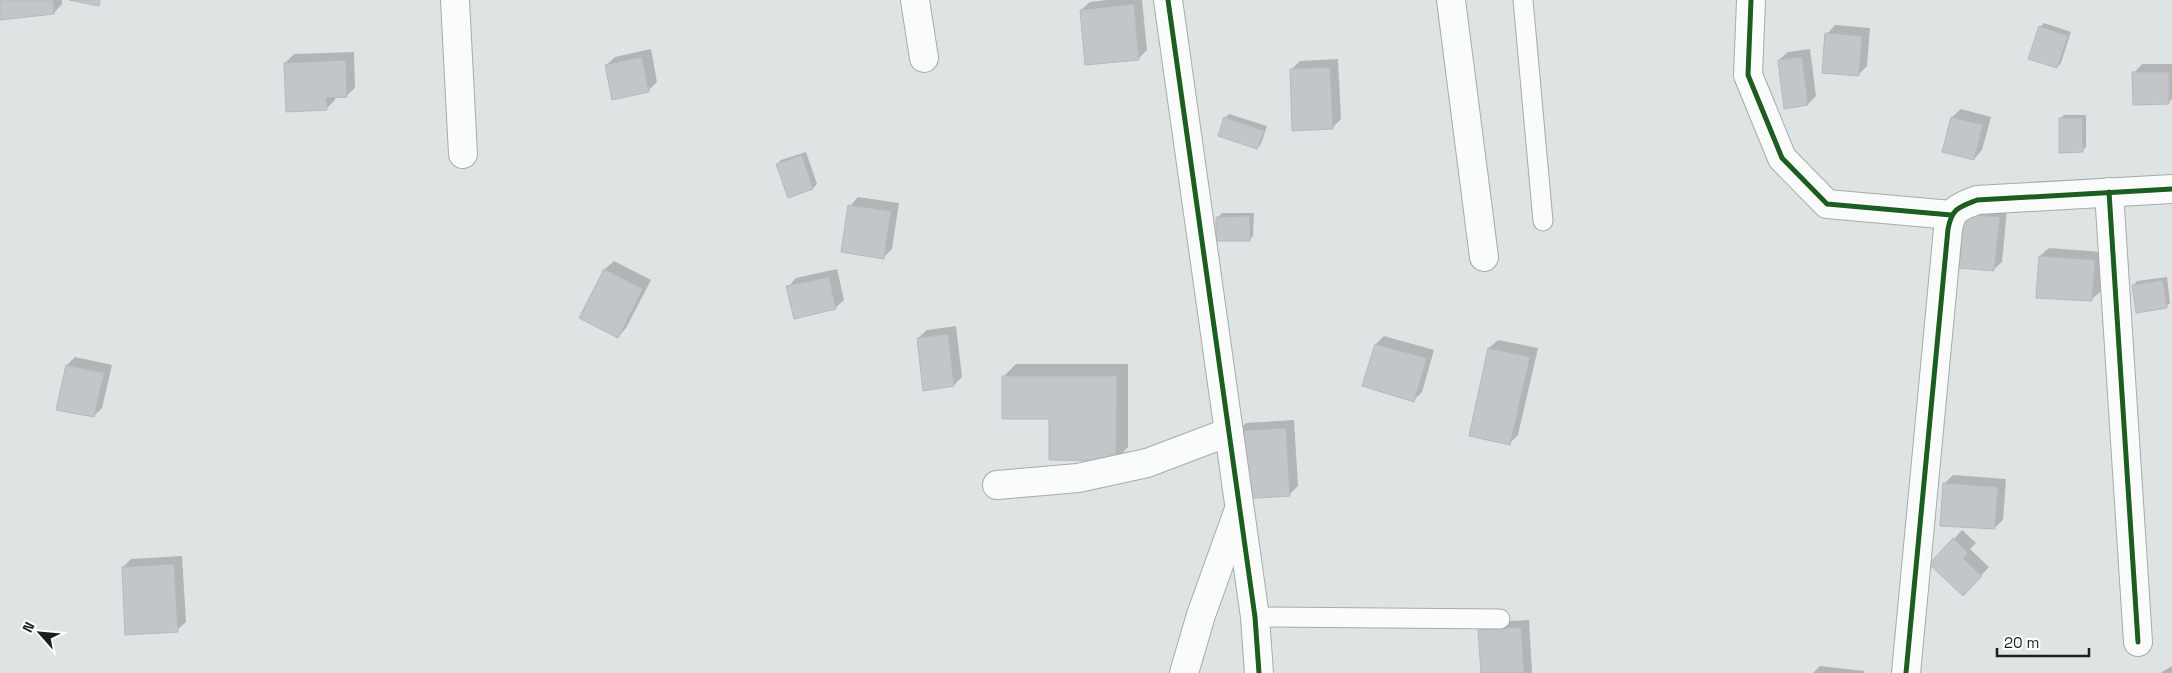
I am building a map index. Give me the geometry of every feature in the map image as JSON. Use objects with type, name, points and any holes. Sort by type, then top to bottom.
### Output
[{"type":"street","points":[[455,0],[463,154]]},
{"type":"street","points":[[915,0],[924,58]]},
{"type":"street","points":[[1168,0],[1255,617],[1259,673]]},
{"type":"street","points":[[1451,0],[1484,257]]},
{"type":"street","points":[[1751,0],[1748,75],[1782,158],[1826,204],[1951,215]]},
{"type":"street","points":[[1906,673],[1948,228],[1951,215],[1960,206],[1977,200],[2172,190]]},
{"type":"street","points":[[2109,192],[2138,642]]},
{"type":"street","points":[[997,486],[1078,478],[1147,463],[1229,432]]},
{"type":"street","points":[[1184,673],[1201,615],[1240,508]]},
{"type":"lane","points":[[1523,0],[1543,221]]},
{"type":"lane","points":[[1255,617],[1500,619]]},
{"type":"building","points":[[0,0],[53,0],[54,14],[0,20]]},
{"type":"building","points":[[69,0],[100,0],[99,6]]},
{"type":"building","points":[[1134,4],[1139,60],[1085,65],[1080,10]]},
{"type":"building","points":[[2039,26],[2068,36],[2057,68],[2028,59]]},
{"type":"building","points":[[1825,33],[1862,36],[1859,76],[1822,73]]},
{"type":"building","points":[[642,57],[649,92],[612,100],[605,65]]},
{"type":"building","points":[[1802,57],[1808,105],[1784,109],[1778,60]]},
{"type":"building","points":[[346,60],[347,97],[326,98],[327,110],[286,112],[284,63]]},
{"type":"building","points":[[1330,67],[1333,129],[1292,131],[1290,69]]},
{"type":"building","points":[[2132,72],[2169,72],[2169,104],[2133,105]]},
{"type":"building","points":[[1224,117],[1264,131],[1257,149],[1218,136]]},
{"type":"building","points":[[1951,117],[1983,125],[1974,160],[1942,152]]},
{"type":"building","points":[[2059,118],[2082,118],[2083,152],[2059,153]]},
{"type":"building","points":[[802,155],[813,189],[788,198],[776,164]]},
{"type":"building","points":[[848,205],[891,211],[884,259],[841,252]]},
{"type":"building","points":[[1964,214],[2000,217],[1994,271],[1959,268]]},
{"type":"building","points":[[1250,216],[1250,241],[1216,241],[1216,217]]},
{"type":"building","points":[[2039,256],[2095,260],[2092,301],[2036,298]]},
{"type":"building","points":[[604,269],[643,289],[618,338],[579,318]]},
{"type":"building","points":[[829,277],[836,309],[794,319],[786,286]]},
{"type":"building","points":[[2163,280],[2167,308],[2136,313],[2132,285]]},
{"type":"building","points":[[948,334],[954,386],[923,391],[917,338]]},
{"type":"building","points":[[1375,344],[1427,358],[1414,402],[1362,386]]},
{"type":"building","points":[[1488,348],[1530,357],[1510,445],[1469,436]]},
{"type":"building","points":[[66,365],[104,373],[94,417],[56,410]]},
{"type":"building","points":[[1002,376],[1117,376],[1116,461],[1049,460],[1049,419],[1002,419]]},
{"type":"building","points":[[1286,428],[1290,496],[1240,499],[1236,431]]},
{"type":"building","points":[[1943,483],[1998,487],[1995,529],[1940,526]]},
{"type":"building","points":[[1953,538],[1968,553],[1963,558],[1982,576],[1963,596],[1929,564]]},
{"type":"building","points":[[174,564],[178,632],[125,635],[122,567]]},
{"type":"building","points":[[1521,627],[1524,673],[1481,673],[1478,630]]},
{"type":"cycle path","points":[[1168,0],[1255,617],[1259,673]]},
{"type":"cycle path","points":[[1751,0],[1748,75],[1782,158],[1827,204],[1951,215]]},
{"type":"cycle path","points":[[1906,673],[1948,229],[1954,212],[1977,200],[2172,189]]},
{"type":"cycle path","points":[[2109,192],[2138,642]]}]
